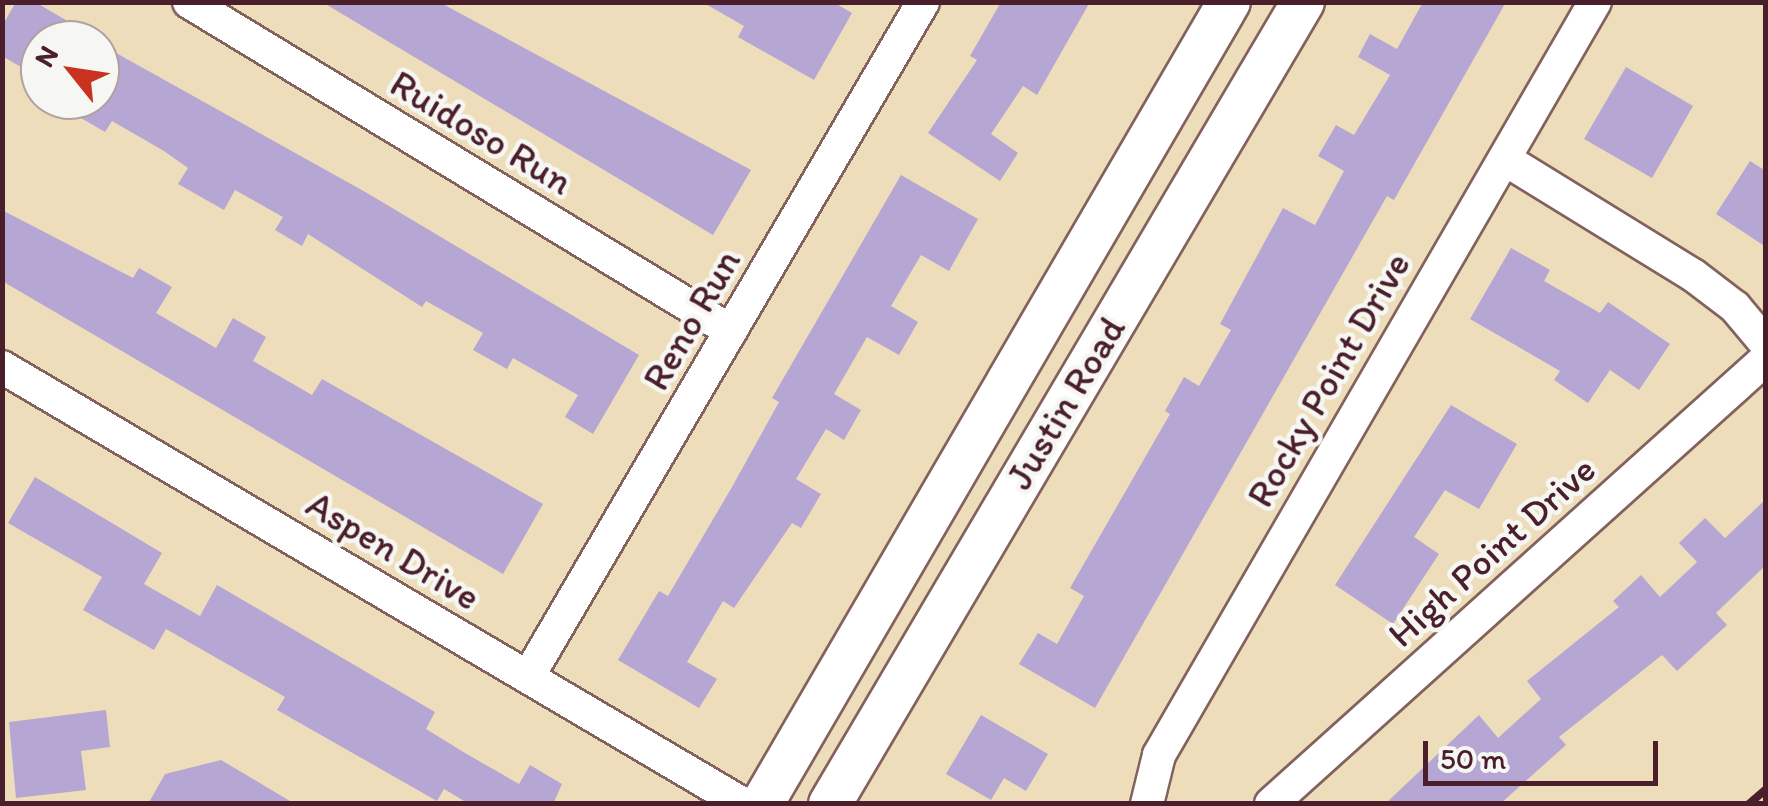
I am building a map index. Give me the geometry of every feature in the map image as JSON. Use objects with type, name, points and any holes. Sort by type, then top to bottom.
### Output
[{"type":"main road","name":"Justin Road","points":[[762,804],[1229,2]]},
{"type":"main road","name":"Justin Road","points":[[830,804],[1303,2]]},
{"type":"street","name":"Ruidoso Run","points":[[189,2],[732,331]]},
{"type":"street","name":"Reno Run","points":[[528,677],[923,2]]},
{"type":"street","name":"Rocky Point Drive","points":[[1147,804],[1159,755],[1595,2]]},
{"type":"street","points":[[1506,160],[1693,275],[1735,308],[1766,344]]},
{"type":"street","name":"High Point Drive","points":[[1271,804],[1766,359]]},
{"type":"street","name":"Aspen Drive","points":[[2,367],[743,804]]},
{"type":"building","points":[[16,2],[35,2],[66,20],[20,20],[20,66],[2,56],[2,26]]},
{"type":"building","points":[[322,2],[439,2],[751,170],[713,235]]},
{"type":"building","points":[[702,2],[833,2],[852,13],[814,80],[738,37],[744,26]]},
{"type":"building","points":[[1001,2],[1090,2],[1037,95],[1023,86],[991,134],[1018,153],[1000,181],[928,133],[977,60],[970,56]]},
{"type":"building","points":[[1423,2],[1506,2],[1394,200],[1387,196],[1095,708],[1019,664],[1038,633],[1057,644],[1084,596],[1070,588],[1170,414],[1165,411],[1184,377],[1199,386],[1231,330],[1220,324],[1283,208],[1315,225],[1344,171],[1318,156],[1336,125],[1354,135],[1390,75],[1358,57],[1370,34],[1397,49]]},
{"type":"building","points":[[120,55],[367,193],[639,355],[593,434],[565,417],[578,395],[513,358],[507,369],[473,350],[483,333],[426,301],[422,307],[308,234],[302,246],[275,230],[283,217],[235,190],[224,210],[178,184],[188,168],[112,121],[105,132],[84,120],[120,120]]},
{"type":"building","points":[[1626,67],[1693,106],[1652,178],[1584,139]]},
{"type":"building","points":[[1750,161],[1766,171],[1766,247],[1716,214]]},
{"type":"building","points":[[901,175],[978,219],[949,271],[921,255],[891,306],[918,322],[899,355],[867,337],[834,394],[861,410],[844,440],[826,429],[796,479],[821,494],[801,528],[792,523],[734,608],[723,601],[687,662],[717,679],[699,708],[618,660],[659,591],[668,596],[732,487],[779,402],[772,398]]},
{"type":"building","points":[[2,210],[133,278],[139,268],[172,287],[156,313],[216,348],[233,318],[266,337],[253,361],[312,395],[322,379],[543,504],[503,574],[2,281]]},
{"type":"building","points":[[1511,248],[1550,270],[1544,281],[1600,313],[1608,302],[1670,344],[1639,390],[1610,370],[1588,403],[1554,380],[1560,371],[1470,319]]},
{"type":"building","points":[[1451,405],[1517,444],[1479,509],[1445,490],[1414,537],[1439,554],[1393,624],[1335,585]]},
{"type":"building","points":[[35,477],[162,553],[144,584],[200,616],[217,585],[435,712],[426,729],[465,753],[519,784],[530,765],[562,784],[553,804],[469,804],[444,789],[437,801],[277,710],[285,697],[166,629],[154,650],[83,610],[102,577],[8,523]]},
{"type":"building","points":[[1766,499],[1766,565],[1716,613],[1727,625],[1677,671],[1662,655],[1559,737],[1566,745],[1500,804],[1385,804],[1479,715],[1498,738],[1541,699],[1527,681],[1619,607],[1613,601],[1641,575],[1660,597],[1697,562],[1679,543],[1705,518],[1725,538]]},
{"type":"building","points":[[106,710],[110,747],[81,751],[86,790],[16,798],[9,722]]},
{"type":"building","points":[[981,715],[1048,754],[1026,791],[1004,778],[991,800],[946,774]]},
{"type":"building","points":[[221,760],[295,804],[148,804],[165,774]]},
{"type":"railway","points":[[1749,804],[1766,789]]}]
